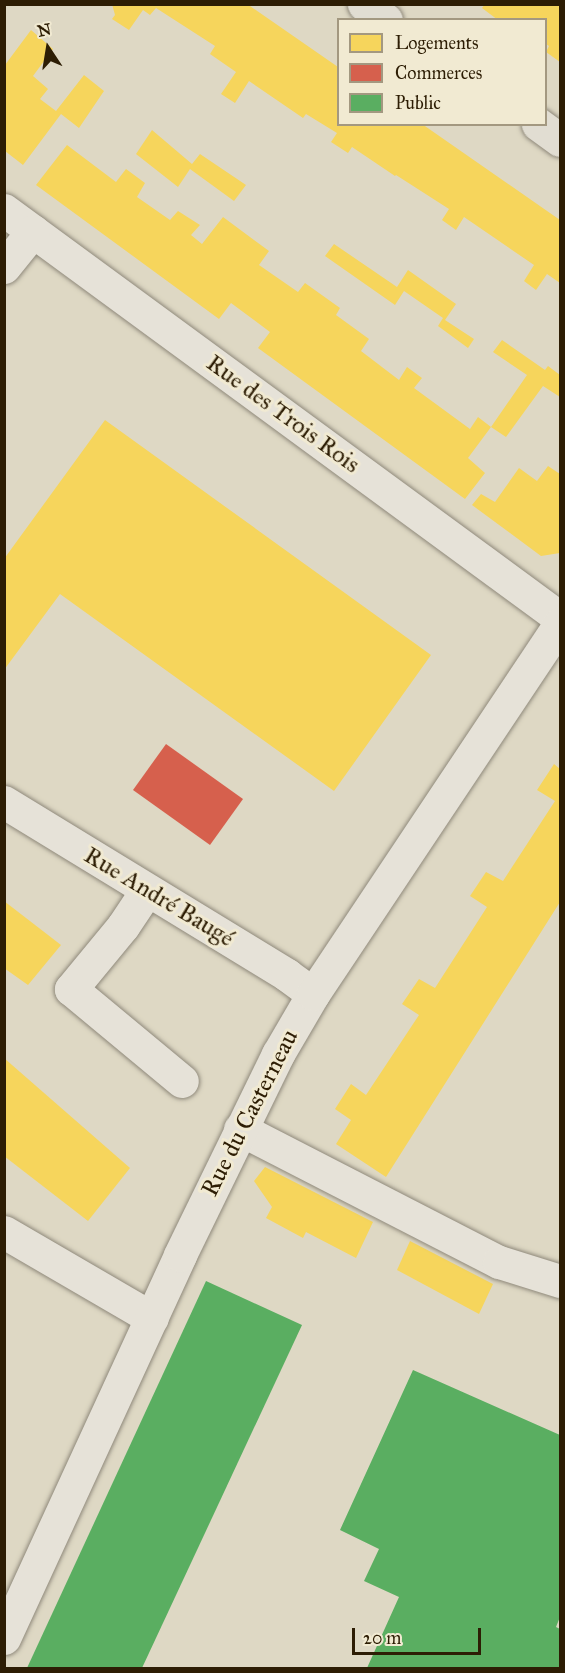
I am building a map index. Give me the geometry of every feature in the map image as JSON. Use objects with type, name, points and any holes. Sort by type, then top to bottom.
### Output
[{"type":"main road","points":[[364,4],[383,18]]},
{"type":"main road","points":[[541,126],[561,140]]},
{"type":"street","name":"Rue des Trois Rois","points":[[4,210],[561,618]]},
{"type":"street","points":[[4,267],[33,231]]},
{"type":"street","name":"Rue du Casterneau","points":[[4,1638],[240,1129],[278,1054],[313,994],[561,624]]},
{"type":"street","name":"Rue André Baugé","points":[[4,802],[287,975],[313,994]]},
{"type":"street","points":[[147,890],[123,926],[71,989],[182,1082]]},
{"type":"street","points":[[240,1129],[499,1262],[561,1281]]},
{"type":"street","points":[[4,1232],[152,1318]]},
{"type":"building: Logements","points":[[112,4],[247,4],[337,66],[337,126],[425,126],[560,220],[560,283],[547,274],[536,290],[524,281],[534,265],[464,217],[456,230],[442,220],[449,209],[352,147],[348,153],[331,142],[337,133],[306,114],[303,118],[249,81],[235,103],[221,94],[236,72],[210,54],[215,46],[156,8],[150,15],[143,10],[129,30],[112,19],[115,15]]},
{"type":"building: Logements","points":[[485,4],[560,4],[560,62],[547,53],[549,46],[547,45],[547,18],[495,18],[482,8]]},
{"type":"building: Logements","points":[[31,30],[53,49],[33,76],[48,89],[40,99],[56,111],[84,75],[104,91],[79,128],[61,114],[23,165],[5,151],[5,65]]},
{"type":"building: Logements","points":[[152,130],[192,164],[200,154],[246,185],[234,201],[190,169],[178,187],[136,154]]},
{"type":"building: Logements","points":[[67,145],[116,182],[126,169],[145,183],[137,197],[170,220],[178,211],[200,225],[191,235],[202,244],[223,217],[269,251],[259,265],[298,292],[305,283],[340,308],[336,315],[369,339],[361,351],[399,380],[407,367],[422,378],[414,388],[470,429],[478,417],[491,427],[468,458],[485,473],[465,499],[258,348],[270,332],[231,303],[219,319],[36,185]]},
{"type":"building: Logements","points":[[334,244],[397,287],[408,270],[456,304],[445,320],[474,339],[468,348],[438,326],[443,318],[404,291],[395,305],[325,256]]},
{"type":"building: Logements","points":[[502,340],[545,370],[548,366],[560,375],[560,397],[543,386],[506,437],[491,427],[527,375],[493,352]]},
{"type":"building: Logements","points":[[105,420],[431,655],[334,791],[60,594],[4,670],[4,559]]},
{"type":"building: Logements","points":[[548,466],[560,474],[560,553],[541,556],[472,505],[481,494],[495,502],[519,468],[537,481]]},
{"type":"building: Logements","points":[[554,764],[560,769],[560,902],[386,1177],[336,1144],[351,1120],[335,1109],[351,1084],[366,1095],[419,1015],[402,1004],[419,979],[435,988],[487,907],[470,896],[486,872],[503,881],[555,801],[537,790]]},
{"type":"building: Logements","points":[[4,901],[61,945],[28,985],[4,968]]},
{"type":"building: Logements","points":[[4,1058],[130,1168],[88,1221],[4,1156]]},
{"type":"building: Logements","points":[[265,1167],[373,1222],[356,1258],[306,1232],[303,1238],[266,1218],[272,1207],[254,1181]]},
{"type":"building: Logements","points":[[410,1241],[493,1284],[479,1314],[397,1270]]},
{"type":"building: Commerces","points":[[166,744],[243,799],[210,845],[133,790]]},
{"type":"building: Public","points":[[206,1281],[302,1325],[142,1668],[27,1668]]},
{"type":"building: Public","points":[[413,1370],[560,1435],[560,1617],[556,1627],[560,1629],[560,1668],[367,1668],[399,1597],[364,1581],[379,1549],[340,1530]]}]
